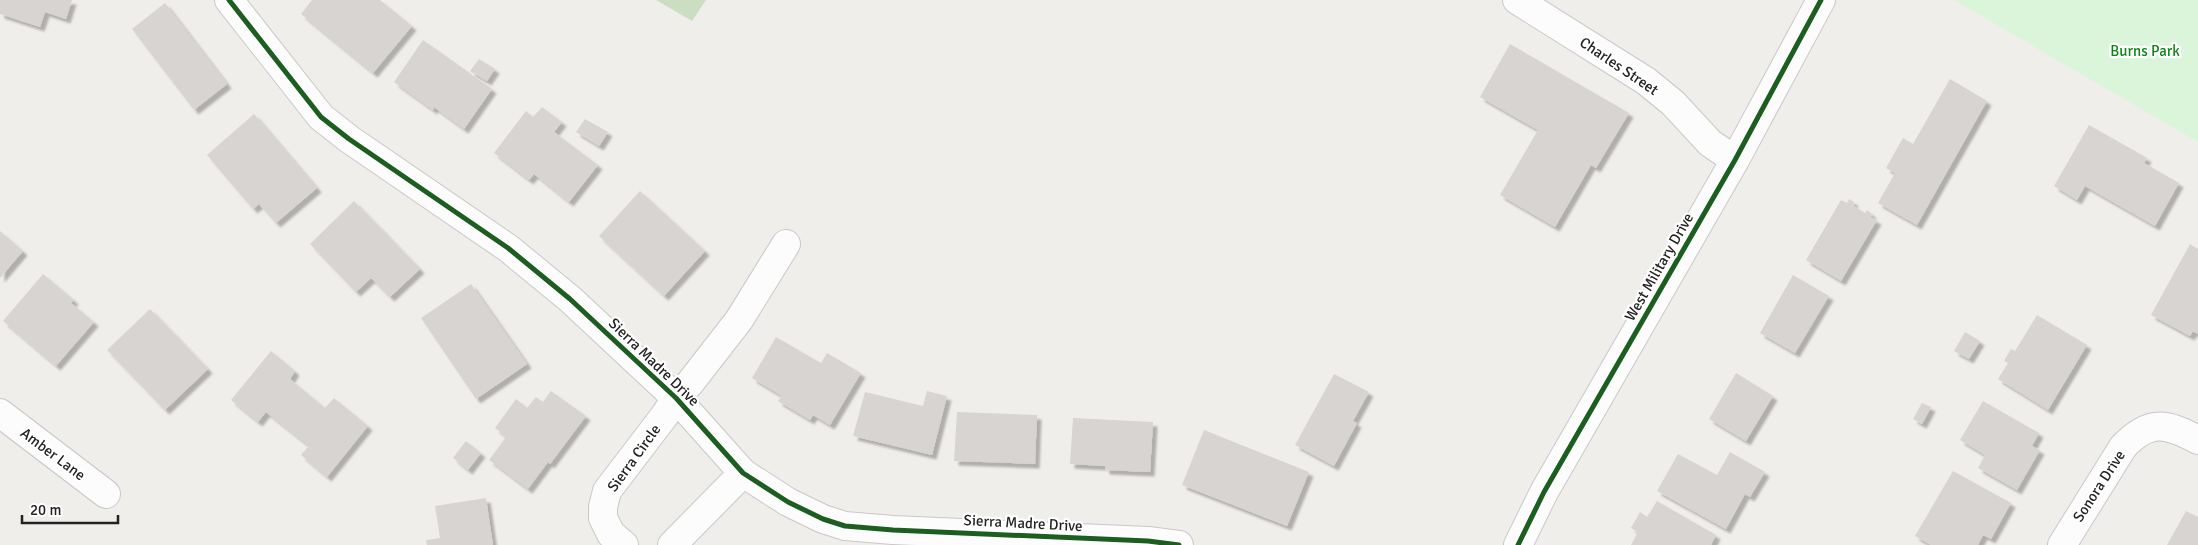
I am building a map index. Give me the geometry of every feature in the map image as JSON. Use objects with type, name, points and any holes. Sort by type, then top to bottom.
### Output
[{"type":"street","name":"Sierra Madre Drive","points":[[230,0],[321,117],[349,139],[508,248],[570,299],[676,398],[743,473],[788,502],[823,519],[845,526],[893,530],[1148,541],[1179,545]]},
{"type":"street","name":"Charles Street","points":[[1517,0],[1646,81],[1673,103],[1710,143],[1736,160]]},
{"type":"street","name":"West Military Drive","points":[[1518,545],[1544,492],[1736,160],[1820,0]]},
{"type":"street","name":"Sierra Circle","points":[[624,545],[611,534],[603,518],[602,507],[607,491],[665,416],[676,398],[739,320],[786,244]]},
{"type":"street","name":"Amber Lane","points":[[0,413],[106,494]]},
{"type":"street","name":"Sonora Drive","points":[[2062,545],[2123,447],[2142,430],[2164,426],[2198,440]]},
{"type":"street","points":[[672,545],[743,473]]},
{"type":"green space","points":[[656,0],[706,0],[692,21]]},
{"type":"green space","name":"Burns Park","points":[[1954,0],[2198,0],[2198,142]]},
{"type":"building","points":[[0,0],[72,0],[66,19],[45,12],[40,27],[0,14]]},
{"type":"building","points":[[312,0],[380,0],[412,26],[373,73],[301,14]]},
{"type":"building","points":[[165,3],[227,84],[194,110],[132,29]]},
{"type":"building","points":[[423,40],[492,89],[464,129],[434,107],[433,110],[394,82]]},
{"type":"building","points":[[1510,44],[1629,113],[1596,168],[1591,165],[1555,227],[1500,195],[1538,130],[1480,97]]},
{"type":"building","points":[[479,59],[495,69],[487,81],[470,71]]},
{"type":"building","points":[[1950,79],[1987,101],[1917,225],[1878,203],[1895,173],[1886,168],[1903,138],[1913,144]]},
{"type":"building","points":[[542,107],[562,122],[554,132],[598,165],[569,202],[534,174],[529,180],[494,153],[526,111],[533,117]]},
{"type":"building","points":[[254,114],[317,188],[276,223],[259,204],[253,209],[207,155]]},
{"type":"building","points":[[585,119],[608,132],[599,146],[576,132]]},
{"type":"building","points":[[2089,125],[2147,158],[2144,163],[2179,183],[2155,226],[2085,186],[2077,200],[2054,186]]},
{"type":"building","points":[[640,191],[705,251],[664,296],[599,236]]},
{"type":"building","points":[[1849,199],[1854,202],[1852,205],[1865,213],[1867,210],[1872,214],[1870,217],[1877,220],[1841,281],[1806,260],[1841,200],[1847,203]]},
{"type":"building","points":[[354,201],[420,269],[390,297],[371,278],[356,292],[310,244]]},
{"type":"building","points":[[0,231],[23,251],[0,278]]},
{"type":"building","points":[[2190,244],[2198,249],[2198,334],[2193,331],[2190,336],[2151,315]]},
{"type":"building","points":[[43,274],[74,300],[71,303],[94,322],[56,366],[3,321]]},
{"type":"building","points":[[1793,275],[1829,296],[1795,353],[1760,333]]},
{"type":"building","points":[[471,284],[527,364],[476,399],[421,318]]},
{"type":"building","points":[[150,309],[208,369],[165,410],[107,350]]},
{"type":"building","points":[[2037,315],[2087,345],[2048,410],[1998,379],[2008,363],[2004,361],[2011,349],[2015,351]]},
{"type":"building","points":[[1965,332],[1980,341],[1969,359],[1954,351]]},
{"type":"building","points":[[776,337],[821,363],[827,353],[861,373],[830,425],[813,415],[810,420],[778,401],[782,396],[752,378]]},
{"type":"building","points":[[271,351],[295,371],[290,379],[325,408],[334,398],[368,426],[327,477],[301,455],[309,446],[266,412],[258,422],[231,400]]},
{"type":"building","points":[[1736,373],[1773,396],[1746,441],[1709,419]]},
{"type":"building","points":[[1334,374],[1369,392],[1353,421],[1357,423],[1334,466],[1295,445]]},
{"type":"building","points":[[551,391],[586,416],[550,464],[548,462],[528,489],[489,460],[506,437],[495,428],[516,399],[527,408],[536,397],[543,402]]},
{"type":"building","points":[[927,391],[947,396],[932,455],[853,436],[865,392],[923,406]]},
{"type":"building","points":[[1983,401],[2039,433],[2032,446],[2040,450],[2017,490],[1978,468],[1985,455],[1960,440]]},
{"type":"building","points":[[1922,403],[1931,407],[1922,424],[1913,419]]},
{"type":"building","points":[[957,412],[1037,415],[1035,464],[954,461]]},
{"type":"building","points":[[1073,418],[1153,422],[1150,472],[1105,470],[1105,466],[1070,464]]},
{"type":"building","points":[[1204,430],[1309,472],[1287,526],[1182,485]]},
{"type":"building","points":[[466,441],[481,453],[468,470],[453,458]]},
{"type":"building","points":[[1730,452],[1765,472],[1750,497],[1745,494],[1726,529],[1657,491],[1678,454],[1717,475]]},
{"type":"building","points":[[1953,471],[2011,503],[1991,539],[1983,535],[1978,545],[1931,545],[1915,536]]},
{"type":"building","points":[[486,498],[493,545],[427,545],[426,540],[440,538],[435,506]]},
{"type":"building","points":[[1657,501],[1716,535],[1711,545],[1631,545],[1638,532],[1631,528],[1640,512],[1647,517]]},
{"type":"building","points":[[2186,511],[2198,517],[2198,545],[2167,545]]},
{"type":"cycle path","points":[[229,0],[321,117],[349,139],[508,248],[570,299],[676,398],[743,473],[788,502],[823,519],[845,526],[893,530],[1148,541],[1179,545]]},
{"type":"cycle path","points":[[1518,545],[1544,492],[1735,160],[1821,0]]}]
